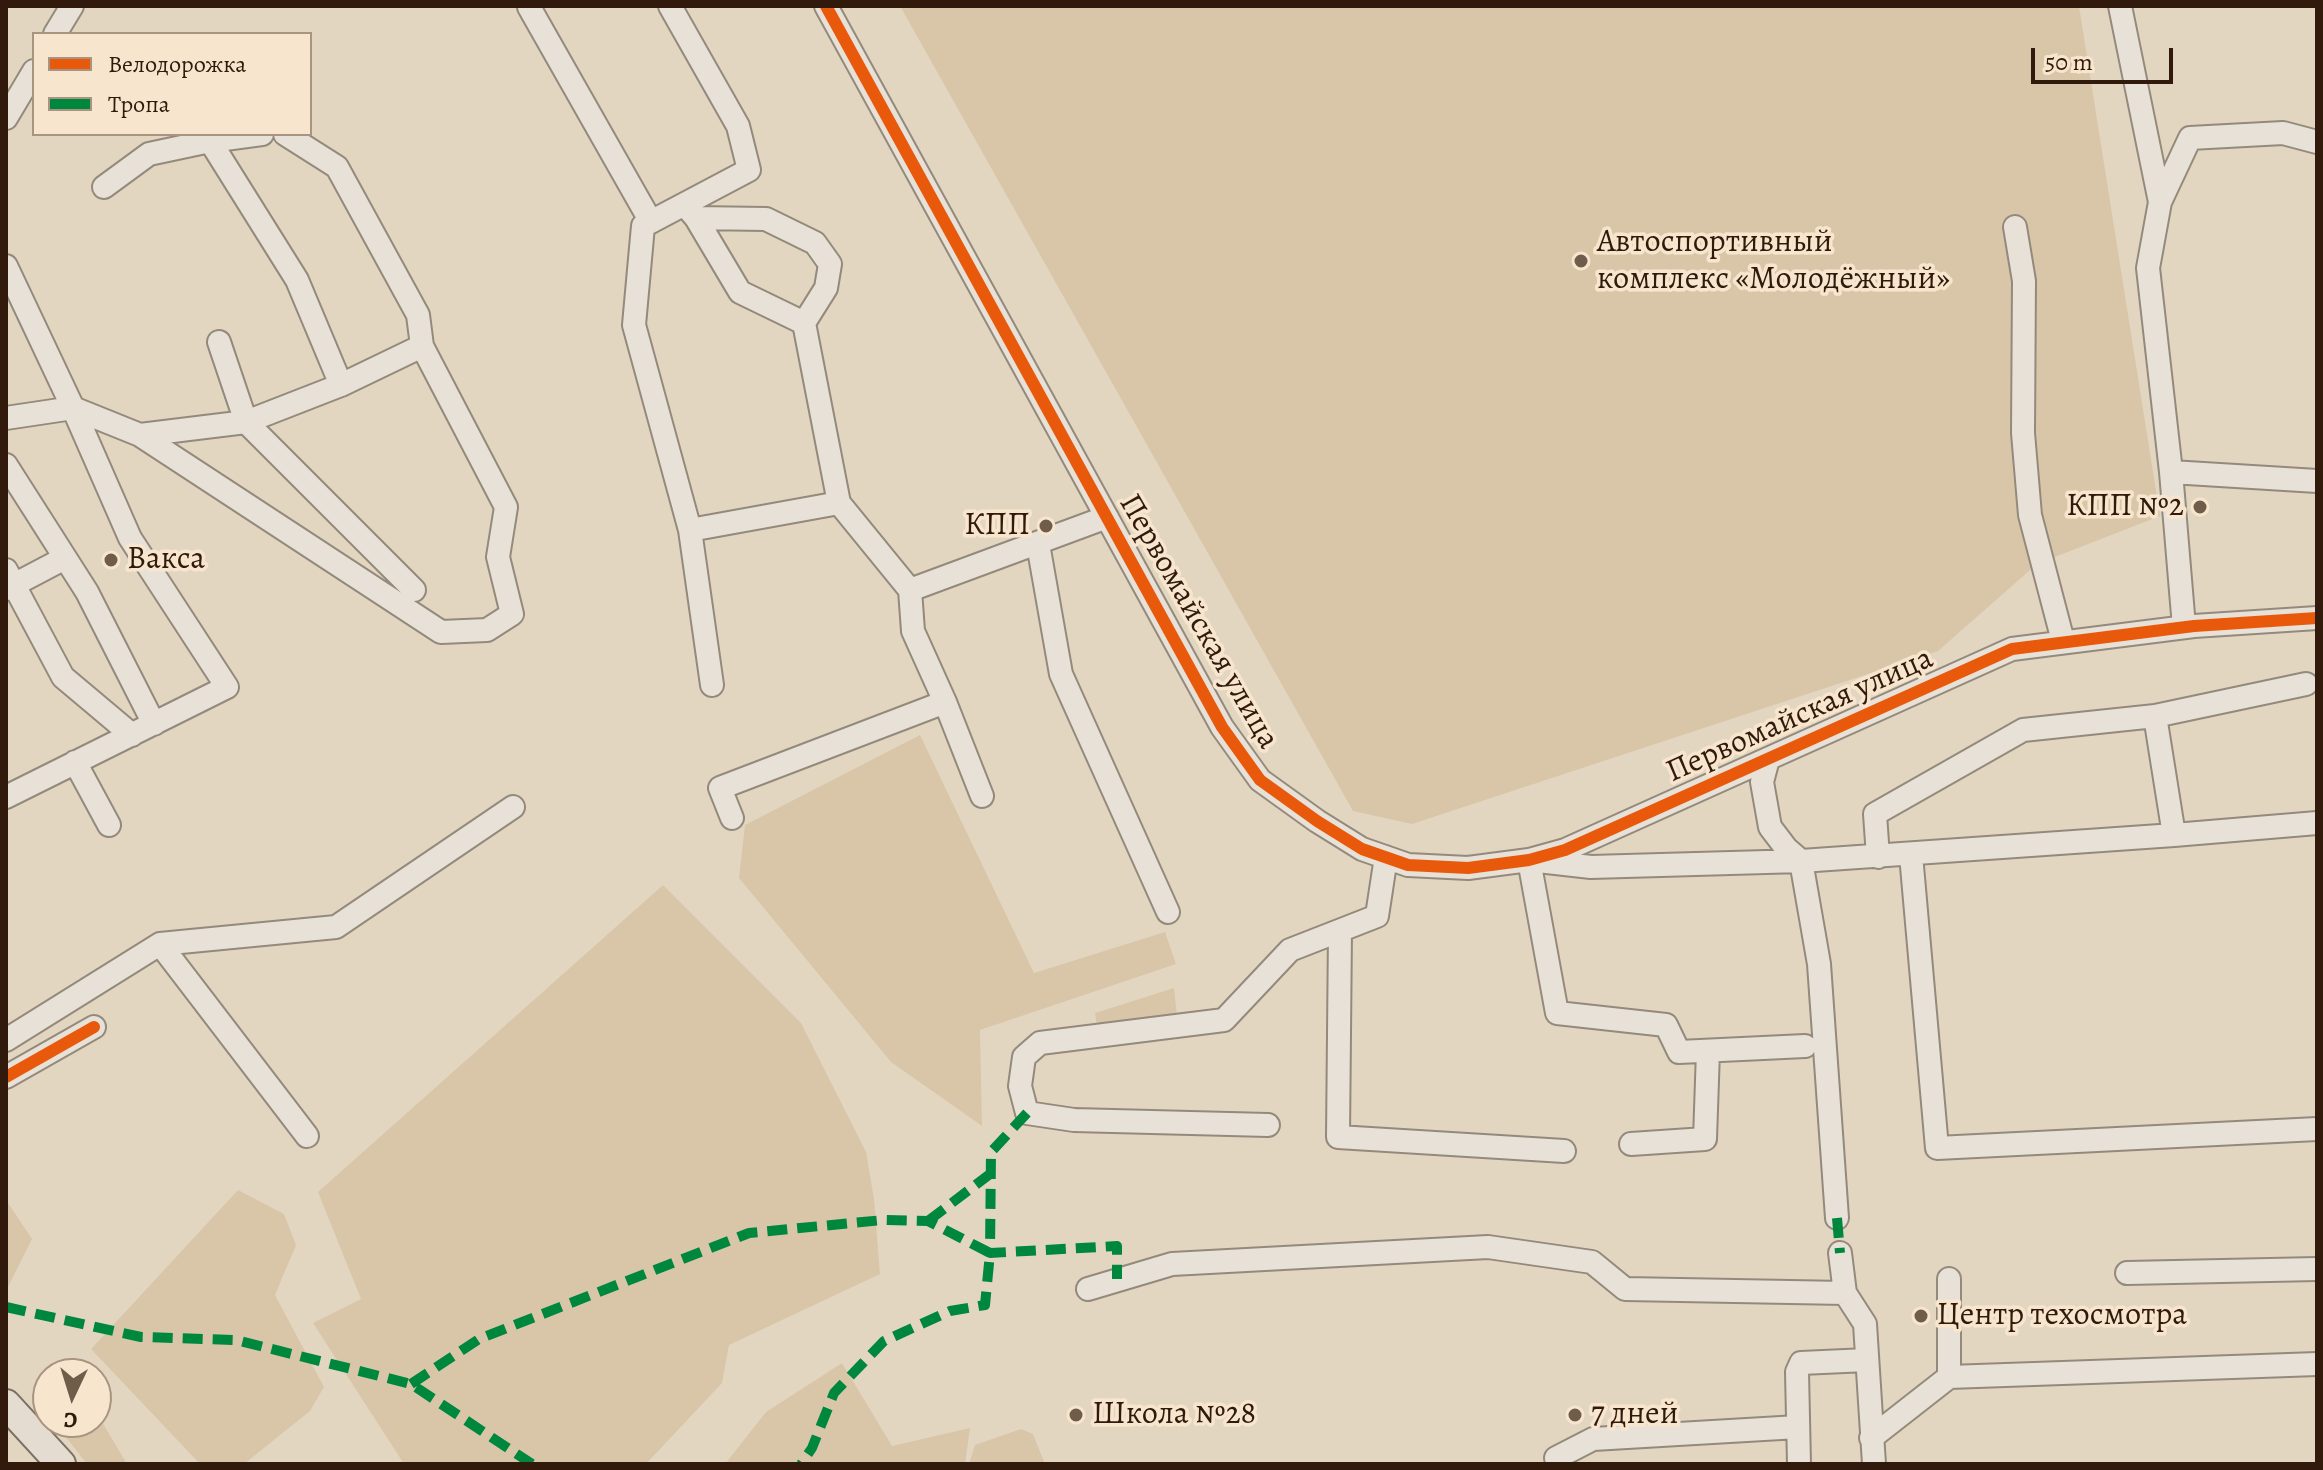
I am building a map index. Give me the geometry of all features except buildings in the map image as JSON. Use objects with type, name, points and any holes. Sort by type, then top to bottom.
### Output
[{"type":"main road","points":[[6,1404],[61,1464]]},
{"type":"street","points":[[56,32],[72,6]]},
{"type":"street","points":[[531,6],[651,222]]},
{"type":"street","points":[[670,6],[738,126],[749,170],[690,211],[643,226],[634,325],[690,530],[712,685]]},
{"type":"street","name":"Первомайская улица","points":[[826,6],[1222,727],[1260,780],[1362,849],[1408,865],[1468,868],[1529,860],[1565,850],[2012,649],[2184,627],[2317,618]]},
{"type":"street","points":[[2120,6],[2160,202]]},
{"type":"street","points":[[6,118],[32,74]]},
{"type":"street","points":[[2184,627],[2171,472],[2148,268],[2160,202],[2190,138],[2283,133],[2317,142]]},
{"type":"street","points":[[104,187],[149,154],[247,136]]},
{"type":"street","points":[[6,418],[73,408],[140,435],[441,632],[487,630],[512,614],[498,557],[506,507],[422,346],[418,315],[337,167],[288,136]]},
{"type":"street","points":[[210,141],[297,280],[341,385]]},
{"type":"street","points":[[690,211],[740,292],[804,323]]},
{"type":"street","points":[[690,211],[766,219],[815,243],[830,264],[826,288],[804,323],[839,503],[910,590],[913,631],[982,796]]},
{"type":"street","points":[[2015,227],[2024,281],[2023,433],[2030,515],[2063,641]]},
{"type":"street","points":[[6,266],[130,538],[227,687],[6,797]]},
{"type":"street","points":[[219,342],[246,422],[414,590]]},
{"type":"street","points":[[140,435],[246,422],[341,385],[422,346]]},
{"type":"street","points":[[6,465],[87,592],[154,724]]},
{"type":"street","points":[[2171,472],[2317,481]]},
{"type":"street","points":[[690,530],[839,503]]},
{"type":"street","points":[[910,590],[1107,517]]},
{"type":"street","points":[[1038,544],[1061,674],[1168,912]]},
{"type":"street","points":[[65,558],[9,581],[63,677],[132,735]]},
{"type":"street","points":[[1878,857],[1875,814],[2023,730],[2155,716],[2306,684]]},
{"type":"street","points":[[732,818],[720,788],[945,702]]},
{"type":"street","points":[[2155,716],[2174,835]]},
{"type":"street","points":[[1768,759],[1762,782],[1770,827],[1801,861],[1819,964],[1837,1218]]},
{"type":"street","points":[[75,762],[109,825]]},
{"type":"street","points":[[6,1040],[160,944],[336,927],[513,807]]},
{"type":"street","points":[[1805,1046],[1679,1052],[1666,1025],[1557,1013],[1529,860],[1591,867],[1801,861],[2317,823]]},
{"type":"street","points":[[1911,855],[1937,1148],[2317,1129]]},
{"type":"street","points":[[1268,1125],[1074,1120],[1027,1113],[1020,1086],[1024,1057],[1040,1043],[1224,1020],[1290,950],[1377,916],[1386,857]]},
{"type":"street","points":[[1340,931],[1338,1137],[1564,1151]]},
{"type":"street","points":[[160,944],[307,1136]]},
{"type":"street","points":[[6,1077],[94,1027]]},
{"type":"street","points":[[1631,1144],[1705,1139],[1708,1051]]},
{"type":"street","points":[[1088,1289],[1172,1264],[1488,1247],[1592,1262],[1625,1289],[1845,1293]]},
{"type":"street","points":[[1840,1253],[1845,1293],[1865,1324],[1874,1464]]},
{"type":"street","points":[[2127,1273],[2317,1269]]},
{"type":"street","points":[[1949,1279],[1949,1377]]},
{"type":"street","points":[[1799,1464],[1797,1372],[1801,1363],[1867,1360]]},
{"type":"street","points":[[1871,1438],[1949,1377],[2317,1364]]},
{"type":"street","points":[[1556,1458],[1593,1439],[1798,1427]]},
{"type":"shaded area","name":"Автоспортивный комплекс «Молодёжный»","points":[[900,6],[2079,6],[2160,516],[2037,564],[1938,651],[1412,824],[1353,811]]},
{"type":"shaded area","points":[[920,735],[1034,973],[1165,932],[1176,964],[980,1030],[982,1126],[891,1062],[739,878],[745,825]]},
{"type":"shaded area","points":[[663,885],[801,1023],[866,1152],[874,1199],[880,1274],[729,1345],[722,1383],[646,1464],[404,1464],[313,1323],[361,1299],[318,1192]]},
{"type":"shaded area","points":[[1174,988],[1177,1016],[1097,1026],[1095,1013]]},
{"type":"shaded area","points":[[238,1190],[284,1214],[296,1245],[275,1295],[324,1387],[310,1411],[244,1464],[200,1464],[112,1371],[112,1358],[100,1358],[91,1349]]},
{"type":"shaded area","points":[[6,1200],[32,1239],[7,1289],[6,1289]]},
{"type":"shaded area","points":[[842,1363],[892,1446],[970,1428],[965,1464],[725,1464],[766,1412]]},
{"type":"shaded area","points":[[1021,1429],[1033,1434],[1045,1464],[969,1464],[975,1445]]},
{"type":"shaded area","points":[[67,1438],[112,1438],[127,1464],[87,1464]]},
{"type":"marked path","points":[[1027,1113],[991,1152],[990,1253],[1117,1246],[1117,1279]]},
{"type":"marked path","points":[[928,1221],[990,1174]]},
{"type":"marked path","points":[[1837,1218],[1840,1253]]},
{"type":"marked path","points":[[411,1384],[479,1339],[749,1233],[883,1220],[928,1221],[990,1253],[985,1305],[950,1311],[884,1341],[834,1393],[812,1448],[801,1464]]},
{"type":"marked path","points":[[6,1307],[141,1337],[236,1340],[411,1384],[532,1464]]},
{"type":"cycle path","points":[[826,6],[1222,727],[1260,780],[1362,849],[1408,865],[1468,868],[1529,860],[1565,850],[2012,649],[2194,626],[2317,618]]},
{"type":"cycle path","points":[[6,1077],[94,1027]]},
{"type":"place","name":"Автоспортивный комплекс «Молодёжный»","points":[[1581,261]]},
{"type":"place","name":"КПП №2","points":[[2200,507]]},
{"type":"place","name":"КПП","points":[[1046,526]]},
{"type":"place","name":"Вакса","points":[[111,560]]},
{"type":"place","name":"Центр техосмотра","points":[[1921,1316]]},
{"type":"place","name":"Школа №28","points":[[1076,1415]]},
{"type":"place","name":"7 дней","points":[[1575,1415]]}]
